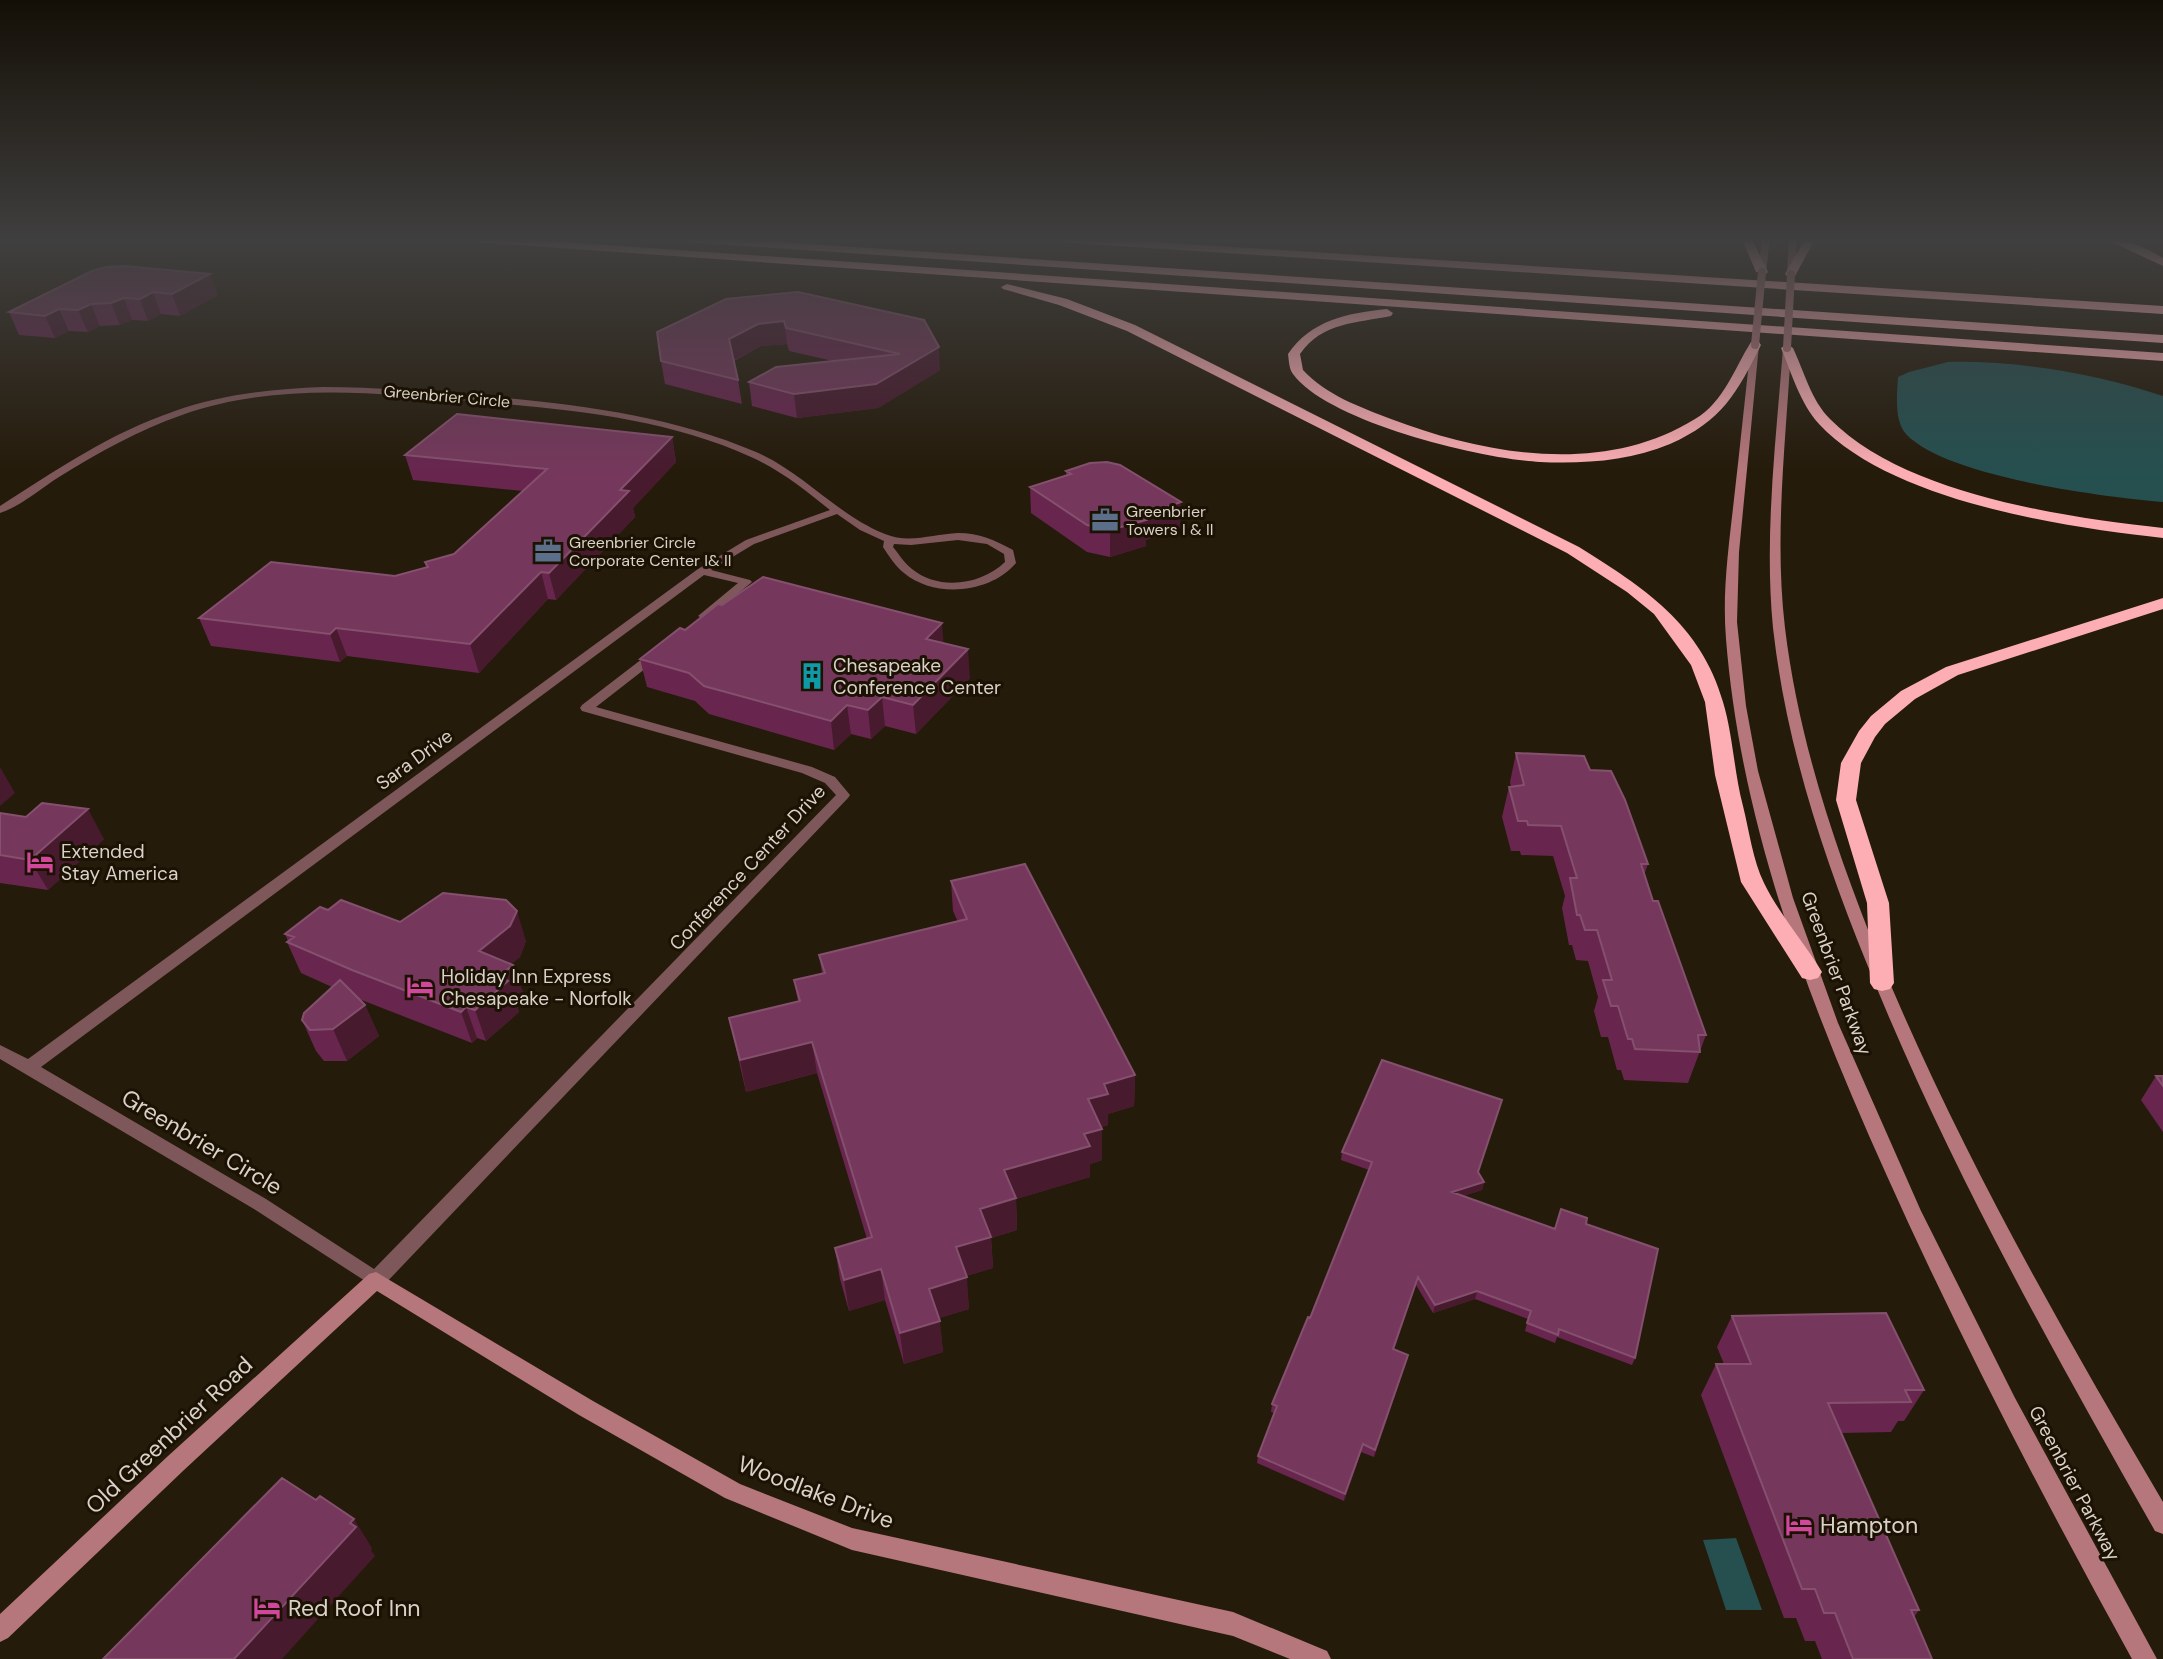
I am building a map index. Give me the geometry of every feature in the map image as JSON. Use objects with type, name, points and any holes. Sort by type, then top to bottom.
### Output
[{"type":"highway","points":[[1105,316],[1573,550],[1641,593],[1683,638],[1708,680],[1725,775],[1752,882],[1810,972]]},
{"type":"highway","points":[[1368,316],[1347,319],[1324,327],[1302,342],[1294,354],[1297,371],[1323,393],[1360,411],[1442,442],[1504,454],[1580,457],[1642,448],[1689,430],[1714,412],[1730,392],[1755,345]]},
{"type":"highway","points":[[1574,316],[2089,351],[2163,359]]},
{"type":"highway","points":[[1739,316],[2163,345]]},
{"type":"highway","points":[[1830,316],[2163,339]]},
{"type":"highway","points":[[1947,316],[2163,331]]},
{"type":"highway","points":[[1787,348],[1811,401],[1826,423],[1853,444],[1889,464],[1963,494],[2036,515],[2100,527],[2163,533]]},
{"type":"highway","points":[[1882,983],[1878,903],[1846,800],[1851,763],[1866,735],[1878,720],[1908,695],[1952,671],[2163,603]]},
{"type":"main road","name":"Greenbrier Parkway","points":[[1758,316],[1733,564],[1732,638],[1754,780],[1774,864],[1810,972],[1848,1067],[1953,1297],[2016,1423],[2145,1659]]},
{"type":"main road","name":"Greenbrier Parkway","points":[[1789,316],[1776,518],[1778,622],[1783,661],[1800,742],[1826,836],[1882,983],[1939,1112],[2098,1412],[2163,1523]]},
{"type":"main road","name":"Old Greenbrier Road","points":[[0,1630],[176,1463],[376,1280]]},
{"type":"main road","name":"Woodlake Drive","points":[[376,1280],[586,1408],[733,1491],[852,1539],[1233,1624],[1319,1659]]},
{"type":"street","name":"Greenbrier Circle","points":[[0,510],[106,445],[150,423],[206,404],[246,395],[322,387],[577,408],[663,424],[756,455],[792,475],[854,522],[889,541],[957,535],[981,537],[1009,552],[1012,564],[995,576],[970,584],[932,583],[908,571],[888,547],[889,541]]},
{"type":"street","name":"Sara Drive","points":[[28,1068],[702,571],[750,542],[839,510]]},
{"type":"street","points":[[693,624],[746,582],[702,571]]},
{"type":"street","name":"Conference Center Drive","points":[[376,1280],[843,796],[830,780],[807,770],[586,708],[671,641]]},
{"type":"street","name":"Greenbrier Circle","points":[[0,1051],[260,1204],[376,1280]]},
{"type":"water","points":[[1948,362],[2001,363],[2057,370],[2112,381],[2163,396],[2163,502],[2066,490],[2027,482],[1955,462],[1926,449],[1902,429],[1897,407],[1898,377]]},
{"type":"water","points":[[1736,1538],[1762,1610],[1726,1610],[1703,1540]]},
{"type":"building","points":[[690,316],[908,316],[924,320],[939,347],[876,384],[794,394],[749,382],[776,367],[900,354],[786,328],[784,321],[758,324],[729,339],[738,380],[661,361],[657,332]]},
{"type":"building","points":[[457,414],[672,437],[620,490],[629,491],[549,573],[541,572],[470,644],[336,628],[330,634],[199,618],[271,562],[395,576],[428,567],[425,562],[454,554],[547,469],[405,455]]},
{"type":"building","points":[[1107,462],[1120,465],[1181,502],[1140,516],[1146,520],[1110,530],[1087,525],[1030,487],[1071,474],[1066,471],[1090,463]]},
{"type":"building","name":"Chesapeake Conference Center","points":[[763,577],[942,623],[926,639],[968,649],[913,705],[882,697],[868,710],[847,705],[831,721],[704,686],[689,673],[640,659],[680,628],[685,630],[718,604],[722,605]]},
{"type":"building","points":[[1516,753],[1584,756],[1590,770],[1611,771],[1625,800],[1648,864],[1641,864],[1653,901],[1658,901],[1706,1035],[1698,1035],[1700,1052],[1635,1049],[1632,1039],[1628,1039],[1618,1006],[1611,1006],[1603,980],[1612,980],[1597,930],[1585,930],[1580,915],[1577,915],[1570,878],[1577,878],[1561,826],[1528,825],[1527,821],[1518,821],[1509,787],[1524,785]]},
{"type":"building","points":[[42,803],[88,809],[30,860],[0,855],[0,813],[26,817]]},
{"type":"building","points":[[1025,864],[1135,1075],[1104,1084],[1108,1094],[1088,1099],[1102,1129],[1084,1134],[1090,1146],[1004,1170],[1016,1198],[980,1209],[991,1237],[956,1247],[967,1277],[929,1289],[940,1321],[900,1333],[881,1269],[844,1280],[835,1248],[872,1237],[812,1042],[740,1060],[729,1018],[800,1001],[794,980],[825,973],[819,955],[967,919],[951,881]]},
{"type":"building","points":[[443,893],[506,900],[517,911],[510,926],[479,951],[513,965],[500,976],[508,981],[475,1010],[466,1007],[461,1012],[287,942],[294,937],[285,934],[320,907],[328,910],[341,900],[400,922]]},
{"type":"building","points":[[340,980],[365,1005],[333,1029],[310,1030],[302,1020],[304,1013]]},
{"type":"building","points":[[1382,1060],[1502,1100],[1478,1172],[1484,1182],[1452,1192],[1555,1229],[1561,1209],[1587,1218],[1586,1224],[1658,1249],[1635,1358],[1559,1329],[1558,1335],[1527,1323],[1531,1311],[1477,1291],[1435,1305],[1418,1277],[1393,1349],[1408,1355],[1375,1450],[1363,1444],[1345,1494],[1258,1456],[1277,1406],[1272,1404],[1308,1317],[1310,1318],[1372,1162],[1342,1152]]},
{"type":"building","points":[[2156,1076],[2163,1076],[2163,1086]]},
{"type":"building","name":"Hampton","points":[[1886,1313],[1924,1390],[1905,1390],[1911,1402],[1828,1403],[1919,1610],[1911,1610],[1932,1659],[1853,1659],[1835,1613],[1824,1613],[1815,1589],[1802,1589],[1716,1364],[1751,1364],[1732,1316]]},
{"type":"building","points":[[282,1478],[316,1500],[320,1496],[354,1519],[350,1523],[356,1527],[234,1659],[103,1659]]},
{"type":"place","name":"Greenbrier Towers I & II","points":[[1105,520]]},
{"type":"place","name":"Greenbrier Circle Corporate Center I& II","points":[[548,551]]},
{"type":"place","name":"Chesapeake Conference Center","points":[[812,676]]},
{"type":"place","name":"Extended Stay America","points":[[40,862]]},
{"type":"place","name":"Holiday Inn Express Chesapeake - Norfolk","points":[[420,987]]},
{"type":"place","name":"Hampton","points":[[1799,1525]]},
{"type":"place","name":"Red Roof Inn","points":[[267,1608]]}]
